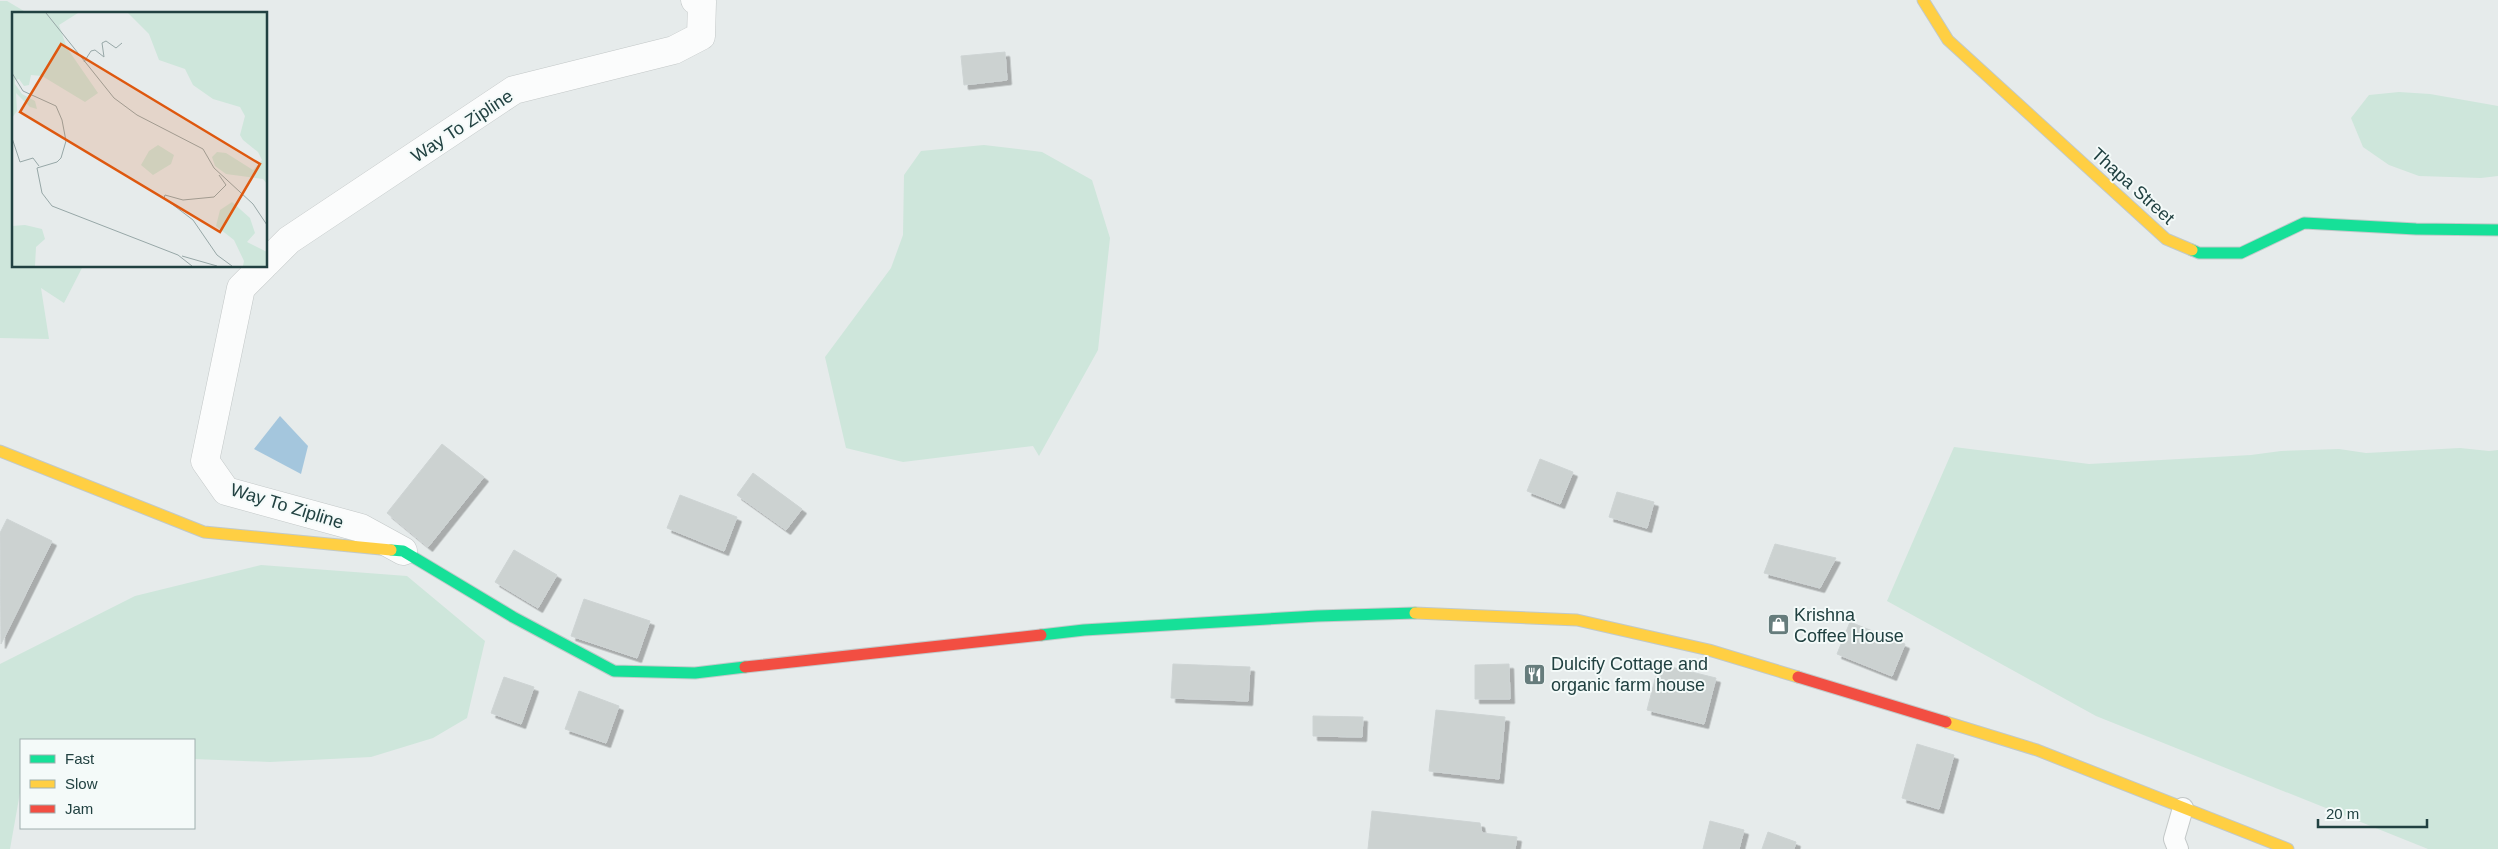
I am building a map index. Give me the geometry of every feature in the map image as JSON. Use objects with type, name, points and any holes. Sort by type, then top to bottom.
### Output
[{"type":"street","name":"Way To Zipline","points":[[268,261],[289,240],[514,90],[674,50],[701,36],[702,2],[695,0]]},
{"type":"street","name":"Thapa Street","points":[[1924,0],[1948,40],[2166,240],[2199,252],[2241,253],[2304,222],[2416,229],[2498,230]]},
{"type":"street","name":"Way To Zipline","points":[[261,268],[241,288],[204,461],[226,491],[361,528],[403,551]]},
{"type":"street","points":[[0,451],[204,532],[403,551],[513,617],[614,671],[695,673],[1084,630],[1317,616],[1404,613],[1577,620],[1709,650],[2037,750],[2288,849]]},
{"type":"lane","points":[[2178,849],[2174,839],[2183,808]]},
{"type":"green space","points":[[0,1],[7,1],[26,12],[12,12],[12,268],[82,268],[64,303],[41,288],[49,339],[0,338]]},
{"type":"green space","points":[[2399,92],[2430,94],[2498,106],[2498,176],[2481,178],[2419,176],[2389,165],[2363,147],[2351,118],[2369,95]]},
{"type":"green space","points":[[984,145],[1042,152],[1092,180],[1110,238],[1098,350],[1039,456],[1033,446],[903,462],[846,448],[825,357],[891,268],[903,235],[904,175],[921,151]]},
{"type":"green space","points":[[1954,447],[2089,464],[2339,449],[2366,453],[2460,448],[2498,450],[2498,849],[2428,849],[2096,716],[1887,601]]},
{"type":"green space","points":[[261,565],[407,576],[485,641],[467,718],[433,738],[371,757],[270,762],[195,759],[195,739],[20,739],[20,793],[10,849],[0,849],[0,664],[135,596]]},
{"type":"water","points":[[280,416],[308,446],[301,474],[254,449]]},
{"type":"building","points":[[1005,52],[1007,80],[964,85],[961,56]]},
{"type":"building","points":[[442,444],[484,477],[428,547],[387,513]]},
{"type":"building","points":[[1540,459],[1573,472],[1560,504],[1527,491]]},
{"type":"building","points":[[753,473],[802,509],[786,530],[737,495]]},
{"type":"building","points":[[1617,492],[1654,502],[1647,528],[1609,517]]},
{"type":"building","points":[[680,495],[737,517],[724,551],[667,528]]},
{"type":"building","points":[[7,519],[52,541],[1,644],[0,533]]},
{"type":"building","points":[[1775,544],[1836,558],[1820,588],[1764,573]]},
{"type":"building","points":[[514,550],[557,575],[538,608],[495,582]]},
{"type":"building","points":[[584,599],[650,621],[637,658],[571,636]]},
{"type":"building","points":[[1850,622],[1905,644],[1892,676],[1837,654]]},
{"type":"building","points":[[1173,664],[1250,667],[1248,701],[1171,698]]},
{"type":"building","points":[[1509,664],[1510,699],[1475,699],[1475,665]]},
{"type":"building","points":[[1659,664],[1716,678],[1704,724],[1647,710]]},
{"type":"building","points":[[504,677],[534,687],[521,724],[491,713]]},
{"type":"building","points":[[579,691],[619,706],[606,743],[565,729]]},
{"type":"building","points":[[1436,710],[1505,717],[1499,779],[1429,771]]},
{"type":"building","points":[[1313,716],[1363,717],[1362,737],[1313,736]]},
{"type":"building","points":[[1917,744],[1954,755],[1939,809],[1902,798]]},
{"type":"building","points":[[1372,811],[1480,823],[1482,833],[1517,837],[1515,849],[1368,849]]},
{"type":"building","points":[[1710,821],[1744,830],[1739,849],[1703,849]]},
{"type":"building","points":[[1768,832],[1796,842],[1794,849],[1762,849]]},
{"type":"traffic: fast","points":[[2192,250],[2199,253],[2241,253],[2304,223],[2416,229],[2498,230]]},
{"type":"traffic: fast","points":[[391,550],[403,551],[513,617],[614,671],[695,673],[745,667]]},
{"type":"traffic: fast","points":[[1041,635],[1084,630],[1317,616],[1415,613]]},
{"type":"traffic: slow","points":[[1923,0],[1948,40],[2166,239],[2192,250]]},
{"type":"traffic: slow","points":[[0,451],[204,532],[391,550]]},
{"type":"traffic: slow","points":[[1415,613],[1577,620],[1709,650],[1798,677]]},
{"type":"traffic: slow","points":[[1946,722],[2037,750],[2288,849]]},
{"type":"traffic: jam","points":[[745,667],[1041,635]]},
{"type":"traffic: jam","points":[[1798,677],[1946,722]]},
{"type":"place","name":"Krishna Coffee House","points":[[1778,625]]},
{"type":"place","name":"Dulcify Cottage and organic farm house","points":[[1535,674]]}]
